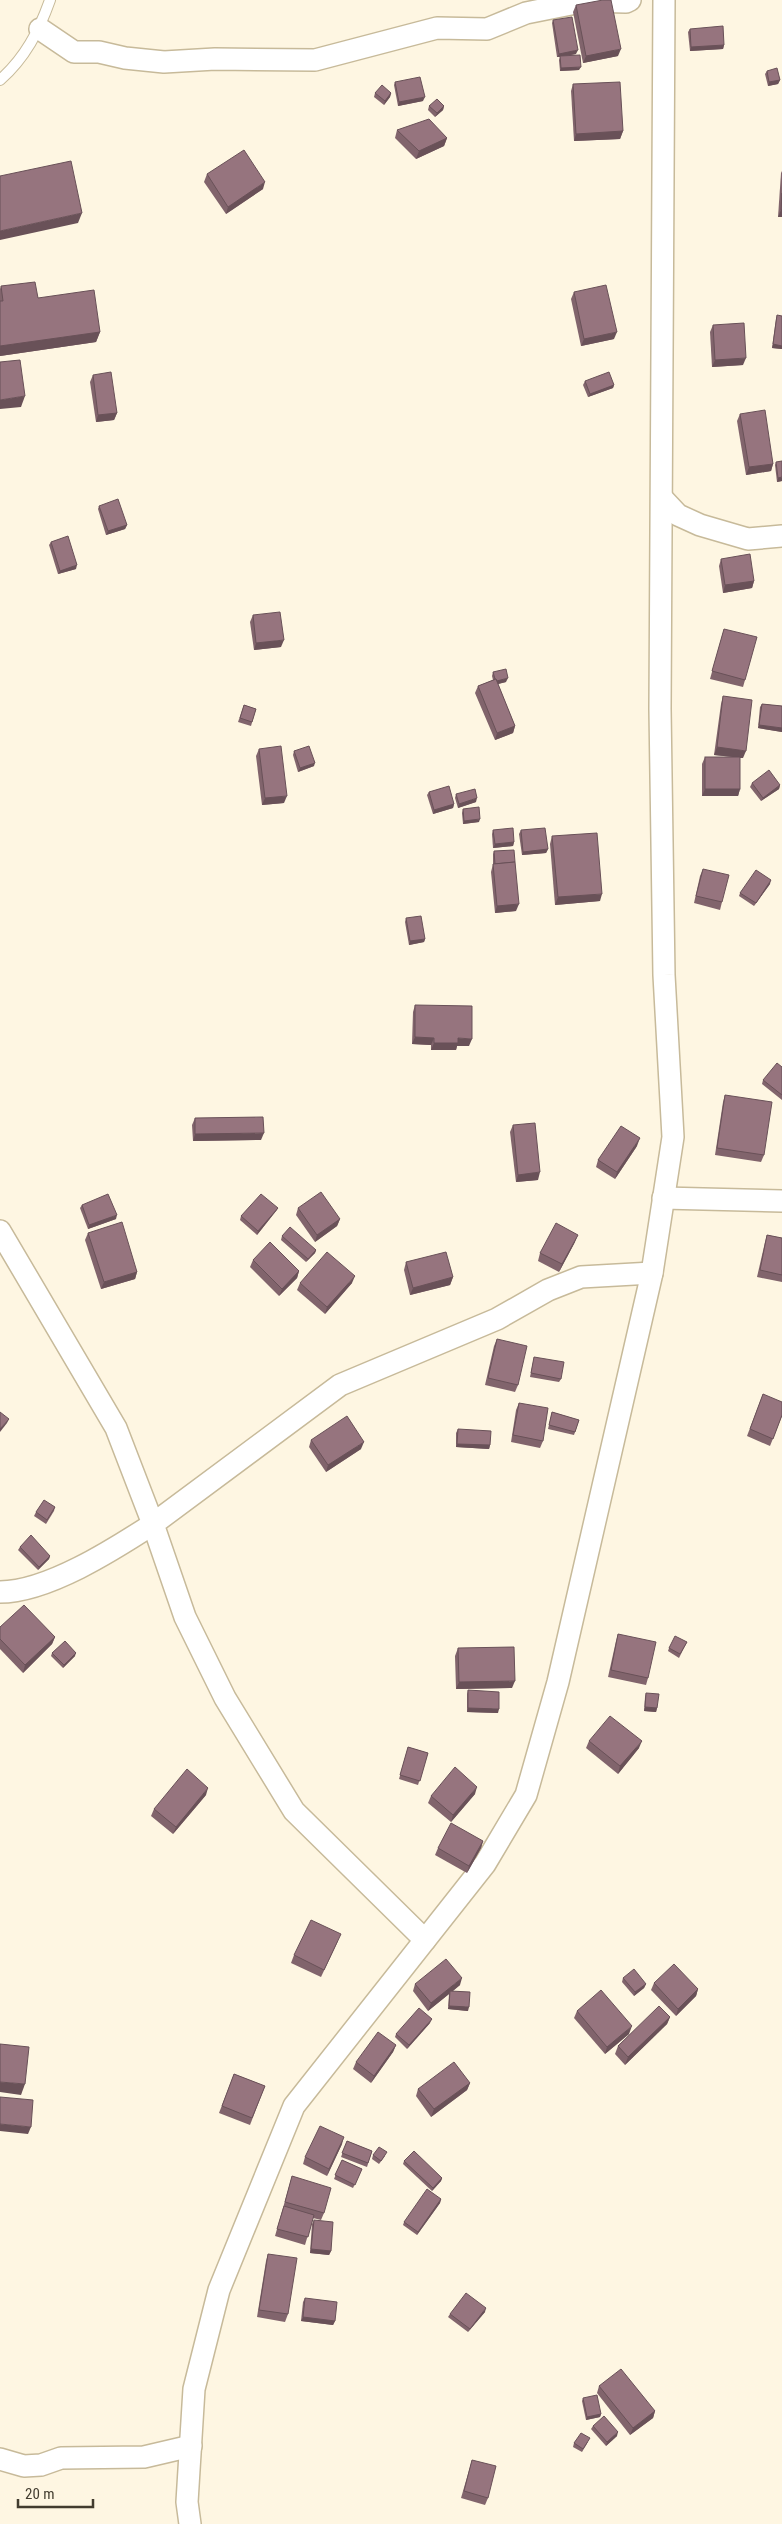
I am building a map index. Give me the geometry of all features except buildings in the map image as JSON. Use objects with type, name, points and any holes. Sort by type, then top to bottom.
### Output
[{"type":"street","points":[[40,29],[74,52],[99,52],[125,58],[164,62],[232,59],[315,60],[437,28],[487,29],[526,13],[586,0],[626,2],[630,0]]},
{"type":"street","points":[[190,2524],[188,2502],[194,2389],[218,2290],[294,2106],[486,1864],[526,1795],[558,1682],[652,1274],[672,1136],[664,975],[660,709],[664,0]]},
{"type":"street","points":[[662,498],[678,515],[700,525],[748,539],[782,536]]},
{"type":"street","points":[[663,1198],[782,1201]]},
{"type":"street","points":[[0,1231],[116,1428],[153,1524],[185,1617],[225,1698],[294,1811],[425,1940]]},
{"type":"street","points":[[0,1592],[18,1592],[101,1558],[153,1524],[340,1385],[497,1319],[548,1290],[581,1277],[652,1274]]},
{"type":"street","points":[[0,2459],[24,2466],[41,2465],[61,2458],[144,2457],[191,2446]]},
{"type":"lane","points":[[0,80],[17,65],[40,29],[50,0]]}]
